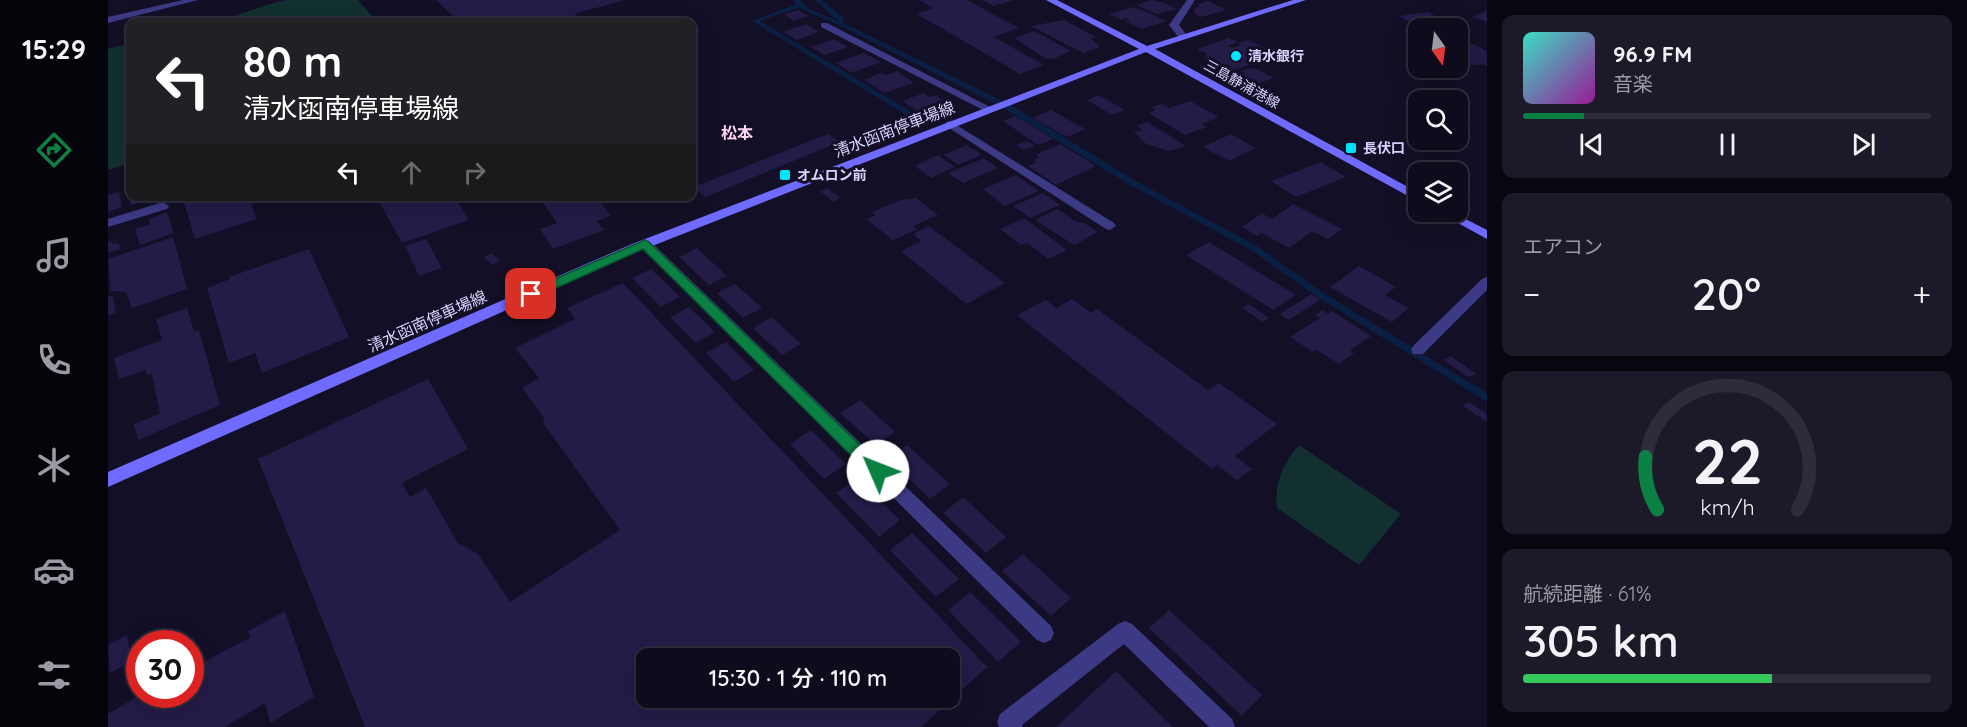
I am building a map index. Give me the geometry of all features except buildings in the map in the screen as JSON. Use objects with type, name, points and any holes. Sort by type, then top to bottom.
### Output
[{"type":"main road","name":"三島静浦港線","points":[[1050,0],[1147,49],[1408,192]]},
{"type":"main road","name":"清水函南停車場線","points":[[108,480],[645,244],[1182,36],[1302,0]]},
{"type":"main road","points":[[1463,222],[1487,235]]},
{"type":"street","points":[[108,20],[194,0]]},
{"type":"street","points":[[1182,36],[1174,25],[1191,0]]},
{"type":"street","points":[[824,25],[989,109]]},
{"type":"street","points":[[950,124],[1110,226]]},
{"type":"street","points":[[108,223],[163,206]]},
{"type":"street","points":[[645,244],[1044,633]]},
{"type":"street","points":[[1418,350],[1487,282]]},
{"type":"street","points":[[1012,727],[1008,722],[1125,631],[1224,727]]},
{"type":"green space","points":[[286,0],[358,0],[374,18],[227,18]]},
{"type":"green space","points":[[126,44],[126,164],[108,170],[108,49]]},
{"type":"green space","points":[[1299,445],[1401,514],[1359,565],[1277,508],[1278,482],[1288,459]]},
{"type":"waterway","points":[[796,0],[807,10],[841,24],[1008,107],[1133,183],[1254,248],[1322,296],[1487,398]]},
{"type":"waterway","points":[[818,0],[842,19],[840,23]]},
{"type":"waterway","points":[[801,5],[755,21],[924,122]]},
{"type":"place","name":"清水銀行","points":[[1236,56]]},
{"type":"place","name":"長伏口","points":[[1351,148]]},
{"type":"place","name":"オムロン前","points":[[785,175]]},
{"type":"district","name":"松本","points":[[737,133]]},
{"type":"route","points":[[531,294],[645,244],[878,471]]}]
